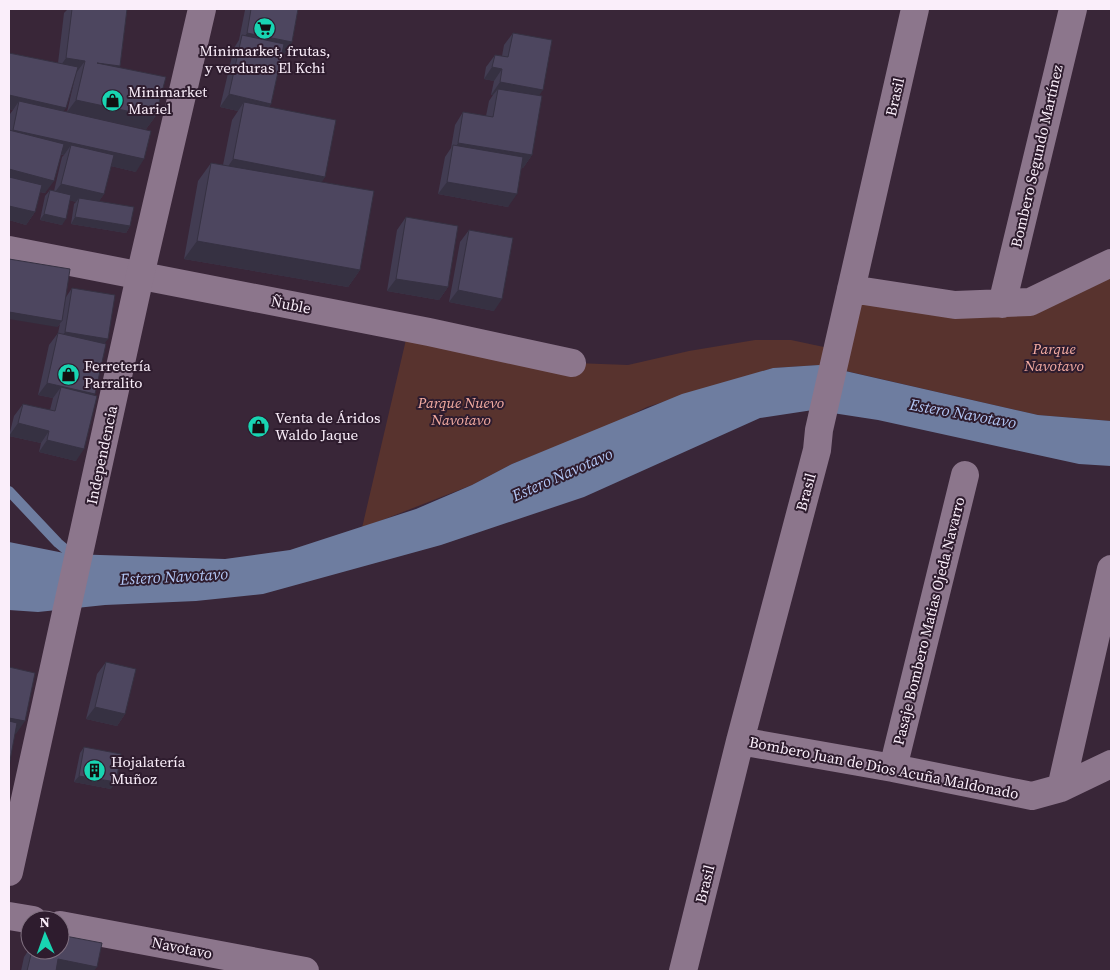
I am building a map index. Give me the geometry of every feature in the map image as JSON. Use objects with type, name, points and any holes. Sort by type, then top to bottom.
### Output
[{"type":"street","name":"Independencia","points":[[9,872],[85,534],[140,276],[202,9]]},
{"type":"street","name":"Brasil","points":[[683,971],[740,741],[816,450],[916,9]]},
{"type":"street","name":"Bombero Segundo Martínez","points":[[1002,304],[1073,9]]},
{"type":"street","name":"Ñuble","points":[[9,250],[429,332],[572,363]]},
{"type":"street","points":[[852,289],[956,305],[1030,302],[1111,264]]},
{"type":"street","name":"Pasaje Bombero Matias Ojeda Navarro","points":[[892,768],[965,475]]},
{"type":"street","points":[[1061,788],[1111,569]]},
{"type":"street","name":"Bombero Juan de Dios Acuña Maldonado","points":[[740,741],[892,768],[1032,796],[1061,788],[1111,764]]},
{"type":"street","name":"Navotavo","points":[[70,927],[304,971]]},
{"type":"green space","points":[[1111,269],[1111,421],[1038,415],[820,365],[773,368],[647,407],[613,424],[512,464],[472,485],[362,528],[408,331],[575,363],[628,365],[689,351],[755,340],[791,340],[838,350],[858,297],[954,308]]},
{"type":"water","name":"Estero Navotavo","points":[[819,365],[1038,415],[1111,421],[1111,466],[1079,464],[878,420],[813,410],[760,418],[584,497],[441,545],[263,594],[196,601],[105,605],[38,612],[9,610],[9,542],[69,554],[225,559],[290,550],[416,509],[472,485],[512,464],[682,394],[773,368]]},
{"type":"building","points":[[72,9],[127,9],[120,66],[97,63],[166,77],[155,117],[76,100],[85,61],[66,58]]},
{"type":"building","points":[[251,9],[298,9],[292,42],[247,33]]},
{"type":"building","points":[[513,33],[552,40],[543,90],[500,82],[502,69],[492,67],[495,55],[508,57]]},
{"type":"building","points":[[242,35],[284,44],[271,104],[229,94]]},
{"type":"building","points":[[9,53],[78,67],[66,108],[9,95]]},
{"type":"building","points":[[498,89],[542,96],[532,155],[458,143],[463,112],[493,117]]},
{"type":"building","points":[[19,101],[151,131],[144,159],[13,130]]},
{"type":"building","points":[[244,102],[336,120],[325,177],[233,159]]},
{"type":"building","points":[[9,130],[64,144],[54,181],[9,169]]},
{"type":"building","points":[[71,145],[114,155],[104,194],[61,184]]},
{"type":"building","points":[[453,145],[523,157],[517,194],[447,182]]},
{"type":"building","points":[[211,163],[374,191],[360,270],[197,241]]},
{"type":"building","points":[[9,177],[42,185],[35,212],[9,206]]},
{"type":"building","points":[[50,190],[71,195],[66,219],[44,214]]},
{"type":"building","points":[[79,198],[134,207],[130,226],[75,217]]},
{"type":"building","points":[[406,217],[458,226],[448,287],[396,279]]},
{"type":"building","points":[[469,230],[513,238],[502,299],[458,290]]},
{"type":"building","points":[[9,259],[70,269],[62,321],[9,312]]},
{"type":"building","points":[[72,288],[115,295],[108,339],[65,332]]},
{"type":"building","name":"Ferretería Parralito","points":[[58,333],[106,344],[95,394],[47,383]]},
{"type":"building","points":[[61,387],[97,396],[84,449],[47,440],[49,431],[18,423],[23,404],[55,411]]},
{"type":"building","points":[[106,662],[136,669],[125,714],[95,707]]},
{"type":"building","points":[[9,667],[35,673],[25,721],[9,718]]},
{"type":"building","points":[[9,721],[17,723],[9,766]]},
{"type":"building","name":"Hojalatería Muñoz","points":[[84,747],[121,754],[116,782],[79,776]]},
{"type":"building","points":[[70,937],[102,943],[97,967],[63,960],[70,960]]},
{"type":"building","points":[[30,960],[58,960],[56,971],[27,971]]},
{"type":"waterway","points":[[9,491],[58,543],[76,558]]},
{"type":"place","name":"Minimarket, frutas, y verduras El Kchi","points":[[265,28]]},
{"type":"place","name":"Minimarket Mariel","points":[[112,101]]},
{"type":"place","name":"Ferretería Parralito","points":[[68,375]]},
{"type":"place","name":"Venta de Áridos Waldo Jaque","points":[[259,427]]},
{"type":"place","name":"Hojalatería Muñoz","points":[[95,771]]},
{"type":"park label","name":"Parque Navotavo","points":[[1054,358]]},
{"type":"park label","name":"Parque Nuevo Navotavo","points":[[461,412]]}]
